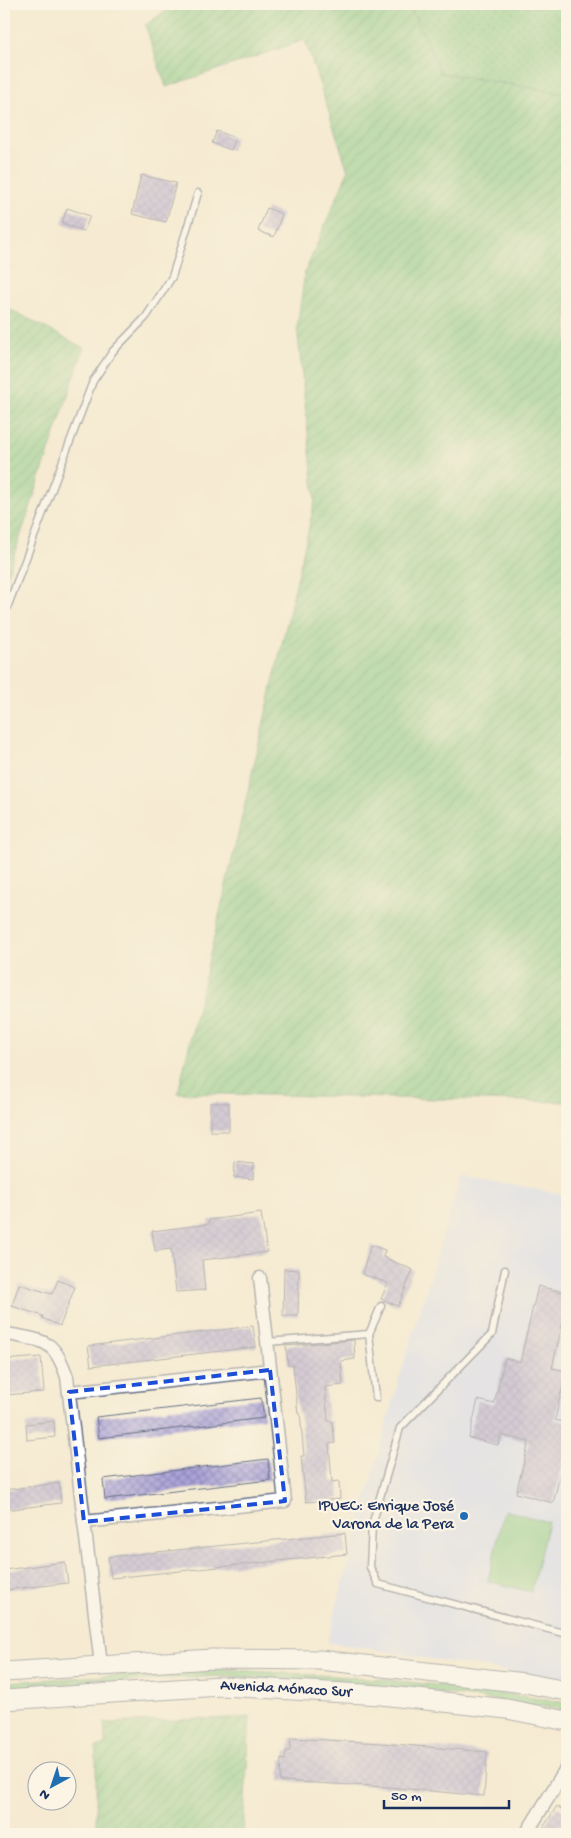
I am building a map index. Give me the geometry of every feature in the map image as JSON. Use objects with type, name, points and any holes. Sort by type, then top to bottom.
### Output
[{"type":"main road","name":"Avenida Mónaco Sur","points":[[4,1672],[212,1659],[320,1660],[525,1683],[567,1691]]},
{"type":"main road","name":"Avenida Mónaco Sur","points":[[4,1700],[221,1686],[381,1694],[507,1709],[567,1721]]},
{"type":"street","points":[[84,1522],[285,1501],[260,1278]]},
{"type":"street","points":[[4,1333],[47,1342],[55,1349],[62,1361],[67,1377],[101,1665]]},
{"type":"street","points":[[69,1392],[270,1370]]},
{"type":"street","points":[[526,1834],[567,1767]]},
{"type":"lane","points":[[4,616],[94,381],[113,351],[146,317],[172,277],[198,193]]},
{"type":"lane","points":[[505,1270],[492,1334],[400,1428],[372,1526],[370,1567],[378,1584],[567,1634]]},
{"type":"lane","points":[[376,1398],[369,1334],[381,1306]]},
{"type":"lane","points":[[267,1342],[369,1334]]},
{"type":"highlighted area","points":[[270,1370],[285,1501],[84,1522],[69,1392]]},
{"type":"shaded area","name":"IPUEC: Enrique José Varona de la Pera","points":[[461,1176],[567,1195],[567,1681],[327,1642],[396,1389]]},
{"type":"green space","points":[[176,4],[409,4],[441,73],[567,94],[567,1102],[178,1093],[315,501],[297,327],[305,272],[348,171],[305,40],[166,87],[145,25]]},
{"type":"green space","points":[[409,4],[567,4],[567,94],[441,73]]},
{"type":"green space","points":[[4,306],[84,348],[4,585]]},
{"type":"green space","points":[[504,1510],[548,1522],[531,1592],[488,1581]]},
{"type":"green space","points":[[221,1669],[380,1679],[474,1689],[567,1703],[567,1710],[378,1685],[218,1676],[4,1689],[4,1682]]},
{"type":"green space","points":[[250,1717],[243,1834],[96,1834],[96,1747],[105,1744],[104,1723]]},
{"type":"building","points":[[217,131],[236,138],[231,150],[212,143]]},
{"type":"building","points":[[141,175],[176,183],[166,222],[132,214]]},
{"type":"building","points":[[67,208],[90,216],[84,231],[62,223]]},
{"type":"building","points":[[267,208],[282,214],[274,237],[258,231]]},
{"type":"building","points":[[210,1103],[229,1103],[229,1131],[210,1131]]},
{"type":"building","points":[[235,1162],[254,1164],[253,1179],[234,1177]]},
{"type":"building","points":[[261,1213],[267,1252],[202,1260],[205,1290],[176,1292],[171,1249],[155,1251],[152,1231],[209,1224],[209,1220]]},
{"type":"building","points":[[371,1245],[385,1250],[383,1257],[413,1270],[398,1306],[381,1299],[388,1283],[362,1274]]},
{"type":"building","points":[[284,1269],[299,1270],[298,1316],[283,1316]]},
{"type":"building","points":[[58,1280],[75,1287],[60,1326],[42,1318],[43,1316],[12,1306],[19,1284],[52,1294]]},
{"type":"building","points":[[538,1286],[567,1293],[567,1304],[552,1368],[566,1371],[555,1420],[567,1423],[567,1447],[553,1503],[516,1493],[529,1442],[501,1435],[498,1445],[469,1438],[478,1400],[494,1404],[505,1358],[520,1362]]},
{"type":"building","points":[[253,1326],[256,1347],[91,1366],[88,1346]]},
{"type":"building","points":[[354,1340],[355,1359],[341,1361],[343,1385],[325,1387],[328,1421],[332,1421],[335,1443],[329,1444],[332,1482],[339,1481],[340,1499],[306,1502],[301,1456],[304,1456],[300,1413],[298,1414],[293,1365],[288,1365],[286,1346]]},
{"type":"building","points":[[41,1357],[44,1392],[4,1395],[4,1360]]},
{"type":"building","points":[[261,1398],[264,1418],[99,1438],[96,1417]]},
{"type":"building","points":[[54,1421],[55,1437],[27,1440],[26,1424]]},
{"type":"building","points":[[268,1459],[270,1480],[105,1499],[103,1479]]},
{"type":"building","points":[[59,1483],[61,1503],[4,1510],[4,1490]]},
{"type":"building","points":[[345,1533],[347,1554],[111,1578],[108,1557]]},
{"type":"building","points":[[65,1562],[68,1583],[4,1590],[4,1570]]},
{"type":"building","points":[[291,1738],[487,1752],[484,1796],[388,1787],[280,1781],[281,1759],[285,1760],[286,1751],[290,1751]]},
{"type":"building","points":[[557,1806],[567,1813],[567,1834],[539,1834]]},
{"type":"place","name":"IPUEC: Enrique José Varona de la Pera","points":[[464,1516]]}]
